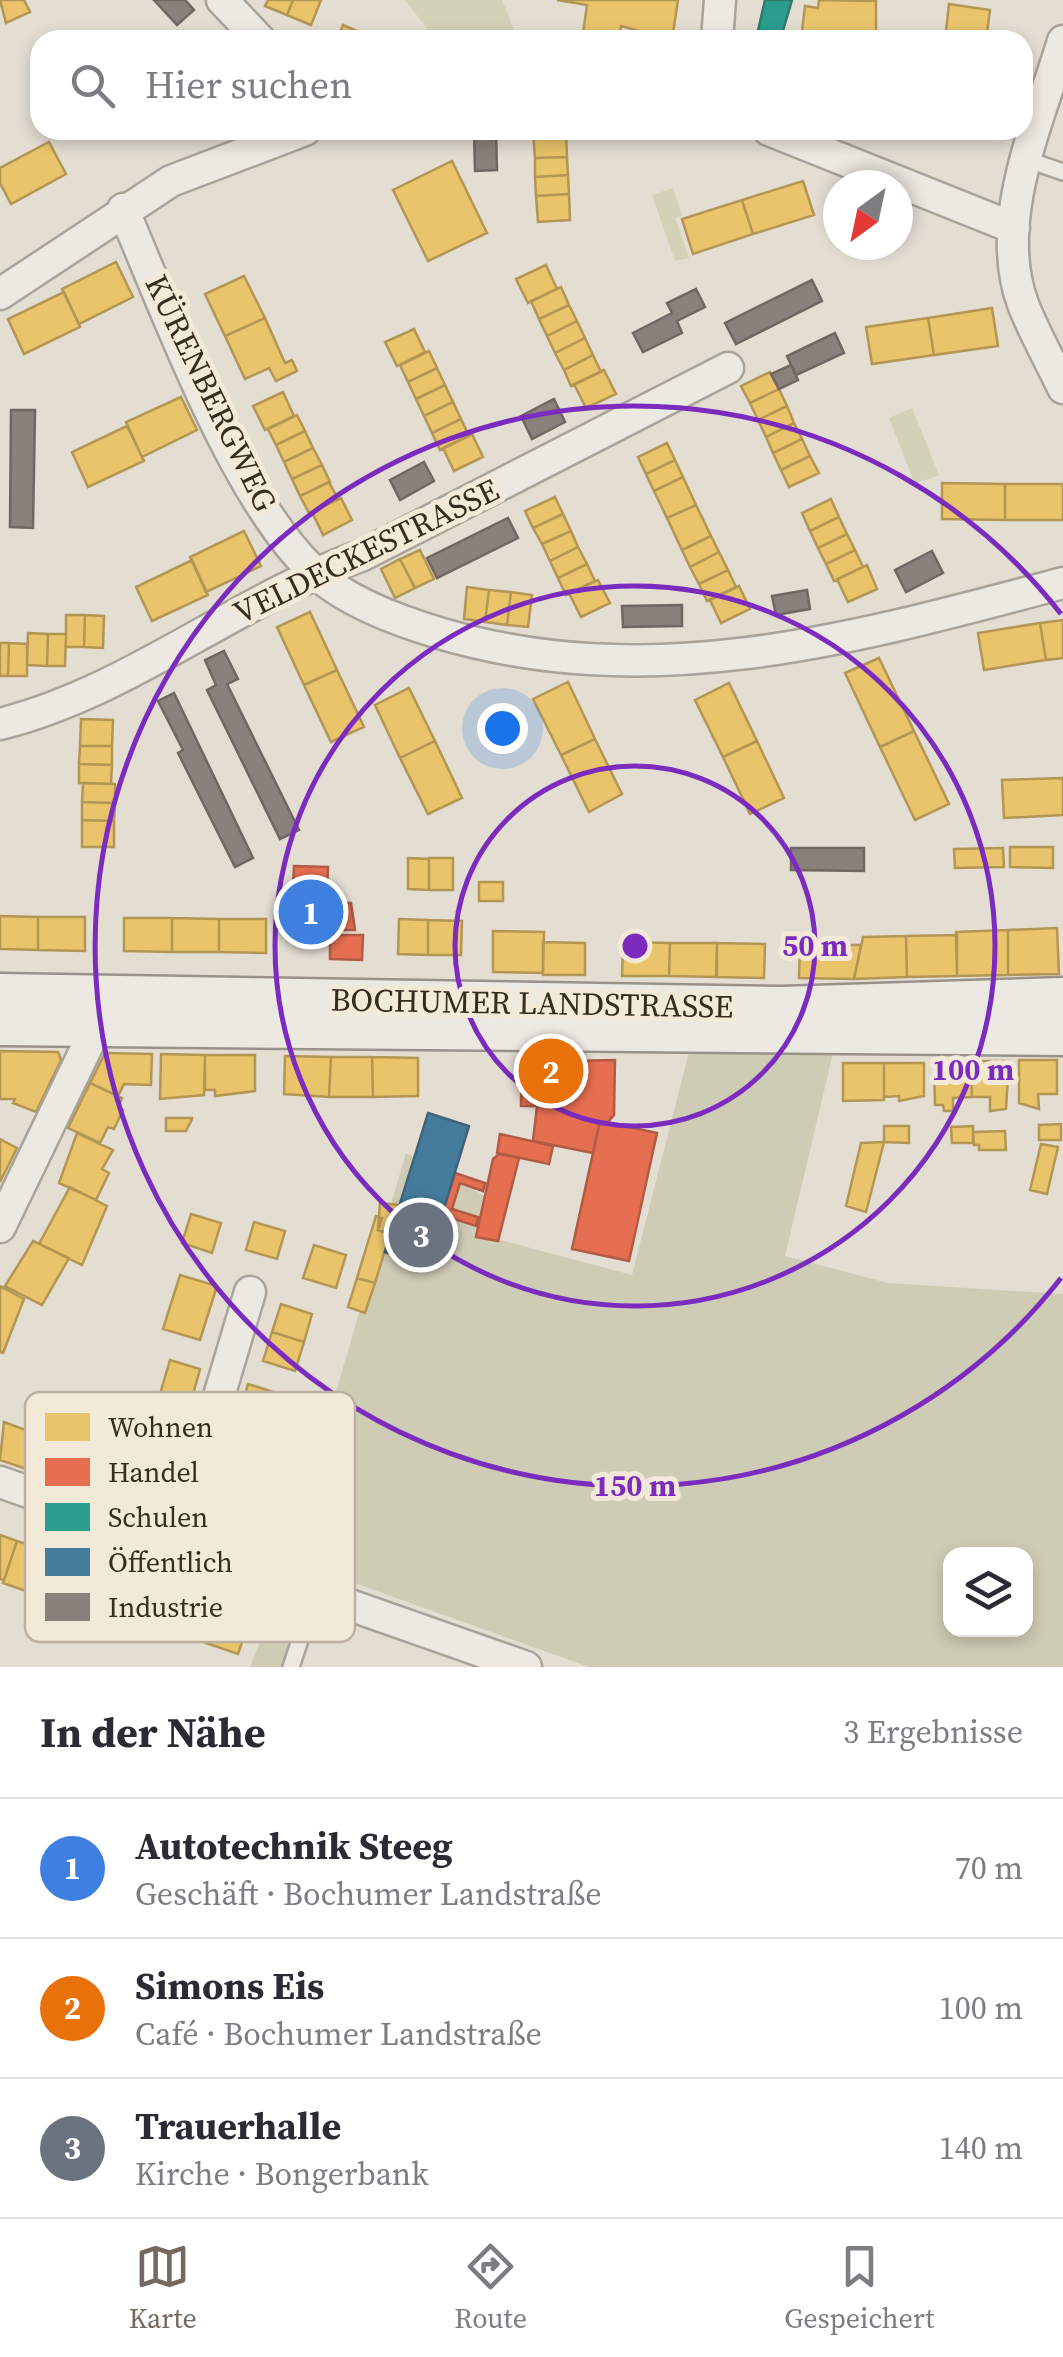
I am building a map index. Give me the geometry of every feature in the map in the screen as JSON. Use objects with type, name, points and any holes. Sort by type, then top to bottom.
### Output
[{"type":"main road","name":"BOCHUMER LANDSTRASSE","points":[[0,994],[782,1007],[1063,998]]},
{"type":"main road","name":"BOCHUMER LANDSTRASSE","points":[[0,1024],[1063,1035]]},
{"type":"street","points":[[222,0],[250,30]]},
{"type":"street","points":[[718,30],[720,0]]},
{"type":"street","points":[[1063,42],[1028,160],[1014,228],[1014,265],[1022,301],[1063,388]]},
{"type":"street","points":[[0,294],[123,209],[171,181],[279,140]]},
{"type":"street","points":[[794,140],[1014,228]]},
{"type":"street","name":"KÜRENBERGWEG","points":[[123,209],[214,414],[286,541],[314,572],[393,619],[540,657],[704,661],[832,641],[1063,582]]},
{"type":"street","name":"VELDECKESTRASSE","points":[[0,724],[38,712],[116,676],[314,572],[363,555],[728,368]]},
{"type":"street","points":[[0,1227],[97,1026]]},
{"type":"street","points":[[220,1392],[250,1292]]},
{"type":"street","points":[[0,1482],[25,1491]]},
{"type":"street","points":[[355,1606],[526,1667]]},
{"type":"lane","points":[[1028,160],[1063,172]]},
{"type":"lane","points":[[291,1667],[299,1642]]},
{"type":"shaded area","points":[[405,0],[502,0],[514,30],[428,30]]},
{"type":"shaded area","points":[[673,188],[682,215],[675,218],[689,258],[675,261],[652,195]]},
{"type":"shaded area","points":[[912,408],[939,475],[915,484],[889,418]]},
{"type":"shaded area","points":[[689,1052],[833,1053],[785,1256],[888,1283],[1063,1294],[1063,1667],[589,1667],[355,1583],[355,1392],[336,1392],[406,1153],[505,1207],[500,1240],[632,1275]]},
{"type":"shaded area","points":[[260,1642],[309,1642],[300,1667],[250,1667]]},
{"type":"building: Wohnen","points":[[0,0],[24,0],[30,12],[6,23]]},
{"type":"building: Wohnen","points":[[268,0],[293,0],[287,15],[265,6]]},
{"type":"building: Wohnen","points":[[293,0],[321,0],[311,25],[287,15]]},
{"type":"building: Wohnen","points":[[557,0],[678,0],[674,30],[621,26],[620,30],[583,30],[587,5]]},
{"type":"building: Wohnen","points":[[819,0],[876,1],[876,30],[802,30],[805,6],[818,8]]},
{"type":"building: Wohnen","points":[[949,4],[990,10],[987,30],[946,30]]},
{"type":"building: Wohnen","points":[[534,140],[566,140],[567,157],[535,158]]},
{"type":"building: Wohnen","points":[[49,142],[66,174],[11,204],[0,183],[0,168]]},
{"type":"building: Wohnen","points":[[567,157],[568,175],[535,177],[535,158]]},
{"type":"building: Wohnen","points":[[452,161],[487,233],[428,261],[393,190]]},
{"type":"building: Wohnen","points":[[568,175],[569,194],[536,196],[535,177]]},
{"type":"building: Wohnen","points":[[803,181],[814,215],[753,234],[742,200]]},
{"type":"building: Wohnen","points":[[569,194],[570,220],[538,222],[536,196]]},
{"type":"building: Wohnen","points":[[742,200],[753,234],[693,254],[682,219]]},
{"type":"building: Wohnen","points":[[116,262],[133,297],[79,324],[62,289]]},
{"type":"building: Wohnen","points":[[546,265],[557,289],[528,303],[516,279]]},
{"type":"building: Wohnen","points":[[244,276],[265,318],[225,336],[205,294]]},
{"type":"building: Wohnen","points":[[561,287],[569,305],[539,319],[531,301]]},
{"type":"building: Wohnen","points":[[64,292],[80,327],[24,354],[8,319]]},
{"type":"building: Wohnen","points":[[569,305],[577,321],[547,336],[539,319]]},
{"type":"building: Wohnen","points":[[992,308],[998,346],[934,355],[928,318]]},
{"type":"building: Wohnen","points":[[265,318],[285,363],[292,360],[297,371],[276,381],[269,368],[245,379],[225,336]]},
{"type":"building: Wohnen","points":[[928,318],[934,355],[872,364],[866,327]]},
{"type":"building: Wohnen","points":[[577,321],[585,338],[555,353],[547,336]]},
{"type":"building: Wohnen","points":[[414,329],[425,352],[397,366],[385,342]]},
{"type":"building: Wohnen","points":[[585,338],[593,355],[564,370],[555,353]]},
{"type":"building: Wohnen","points":[[429,351],[437,368],[408,382],[400,365]]},
{"type":"building: Wohnen","points":[[593,355],[601,372],[571,386],[564,370]]},
{"type":"building: Wohnen","points":[[437,368],[445,385],[416,399],[408,382]]},
{"type":"building: Wohnen","points":[[604,370],[616,394],[586,408],[574,384]]},
{"type":"building: Wohnen","points":[[770,372],[779,389],[750,403],[741,386]]},
{"type":"building: Wohnen","points":[[445,385],[453,402],[424,416],[416,399]]},
{"type":"building: Wohnen","points":[[779,389],[787,406],[758,420],[750,403]]},
{"type":"building: Wohnen","points":[[283,392],[294,416],[265,430],[253,406]]},
{"type":"building: Wohnen","points":[[181,397],[197,430],[142,457],[126,422]]},
{"type":"building: Wohnen","points":[[453,402],[461,419],[432,433],[424,416]]},
{"type":"building: Wohnen","points":[[787,406],[794,423],[766,437],[758,420]]},
{"type":"building: Wohnen","points":[[297,415],[305,431],[276,445],[268,429]]},
{"type":"building: Wohnen","points":[[461,419],[469,436],[440,450],[432,433]]},
{"type":"building: Wohnen","points":[[794,423],[802,439],[773,453],[766,437]]},
{"type":"building: Wohnen","points":[[127,426],[144,461],[88,487],[72,452]]},
{"type":"building: Wohnen","points":[[305,431],[313,448],[284,462],[276,445]]},
{"type":"building: Wohnen","points":[[472,434],[483,457],[454,471],[443,448]]},
{"type":"building: Wohnen","points":[[802,439],[810,456],[781,470],[773,453]]},
{"type":"building: Wohnen","points":[[667,443],[675,460],[646,474],[638,457]]},
{"type":"building: Wohnen","points":[[313,448],[322,465],[292,479],[284,462]]},
{"type":"building: Wohnen","points":[[810,456],[819,473],[789,487],[781,470]]},
{"type":"building: Wohnen","points":[[675,460],[683,477],[654,491],[646,474]]},
{"type":"building: Wohnen","points":[[322,465],[330,482],[300,496],[292,479]]},
{"type":"building: Wohnen","points":[[683,477],[696,505],[667,518],[654,491]]},
{"type":"building: Wohnen","points":[[329,482],[338,499],[309,513],[300,496]]},
{"type":"building: Wohnen","points":[[942,483],[1005,484],[1005,520],[942,519]]},
{"type":"building: Wohnen","points":[[1005,484],[1063,484],[1063,520],[1005,520]]},
{"type":"building: Wohnen","points":[[555,497],[563,514],[533,528],[525,511]]},
{"type":"building: Wohnen","points":[[341,498],[352,520],[323,535],[312,512]]},
{"type":"building: Wohnen","points":[[831,499],[839,517],[810,531],[802,513]]},
{"type":"building: Wohnen","points":[[696,505],[711,536],[682,550],[667,518]]},
{"type":"building: Wohnen","points":[[563,514],[571,531],[542,544],[533,528]]},
{"type":"building: Wohnen","points":[[839,517],[847,534],[818,548],[810,531]]},
{"type":"building: Wohnen","points":[[244,531],[261,566],[206,592],[190,557]]},
{"type":"building: Wohnen","points":[[571,531],[578,547],[550,561],[542,544]]},
{"type":"building: Wohnen","points":[[847,534],[855,550],[826,564],[818,548]]},
{"type":"building: Wohnen","points":[[711,536],[719,552],[690,567],[682,550]]},
{"type":"building: Wohnen","points":[[578,547],[587,564],[558,578],[550,561]]},
{"type":"building: Wohnen","points":[[420,550],[434,579],[415,588],[400,559]]},
{"type":"building: Wohnen","points":[[855,550],[863,567],[834,581],[826,564]]},
{"type":"building: Wohnen","points":[[719,552],[728,570],[699,584],[690,567]]},
{"type":"building: Wohnen","points":[[400,559],[415,588],[395,598],[381,569]]},
{"type":"building: Wohnen","points":[[192,560],[208,595],[152,621],[136,587]]},
{"type":"building: Wohnen","points":[[587,564],[595,581],[566,595],[558,578]]},
{"type":"building: Wohnen","points":[[867,565],[877,589],[848,602],[837,579]]},
{"type":"building: Wohnen","points":[[728,570],[736,587],[707,601],[699,584]]},
{"type":"building: Wohnen","points":[[598,580],[610,603],[581,617],[569,593]]},
{"type":"building: Wohnen","points":[[739,586],[750,609],[721,623],[710,600]]},
{"type":"building: Wohnen","points":[[467,587],[489,590],[485,622],[464,619]]},
{"type":"building: Wohnen","points":[[489,590],[511,592],[507,625],[485,622]]},
{"type":"building: Wohnen","points":[[511,592],[532,595],[528,627],[507,625]]},
{"type":"building: Wohnen","points":[[310,612],[337,670],[304,685],[277,627]]},
{"type":"building: Wohnen","points":[[66,615],[85,615],[84,647],[66,647]]},
{"type":"building: Wohnen","points":[[85,615],[104,616],[103,648],[84,647]]},
{"type":"building: Wohnen","points":[[1063,620],[1063,658],[1046,660],[1040,623]]},
{"type":"building: Wohnen","points":[[1040,623],[1046,660],[984,670],[978,633]]},
{"type":"building: Wohnen","points":[[28,633],[48,634],[47,666],[27,665]]},
{"type":"building: Wohnen","points":[[48,634],[66,634],[65,666],[47,666]]},
{"type":"building: Wohnen","points":[[0,643],[9,643],[8,676],[0,676]]},
{"type":"building: Wohnen","points":[[9,643],[27,644],[27,676],[8,676]]},
{"type":"building: Wohnen","points":[[879,658],[914,731],[880,747],[845,673]]},
{"type":"building: Wohnen","points":[[337,670],[364,727],[331,742],[304,685]]},
{"type":"building: Wohnen","points":[[568,682],[595,739],[561,755],[533,699]]},
{"type":"building: Wohnen","points":[[729,683],[757,741],[723,757],[695,700]]},
{"type":"building: Wohnen","points":[[409,688],[435,741],[400,758],[375,705]]},
{"type":"building: Wohnen","points":[[81,719],[113,720],[112,746],[80,746]]},
{"type":"building: Wohnen","points":[[914,731],[949,804],[915,820],[880,747]]},
{"type":"building: Wohnen","points":[[595,739],[622,794],[589,812],[561,755]]},
{"type":"building: Wohnen","points":[[435,741],[462,798],[428,814],[400,758]]},
{"type":"building: Wohnen","points":[[757,741],[784,798],[750,814],[723,757]]},
{"type":"building: Wohnen","points":[[80,746],[112,746],[112,765],[79,764]]},
{"type":"building: Wohnen","points":[[79,764],[112,765],[111,784],[79,783]]},
{"type":"building: Wohnen","points":[[1063,778],[1063,815],[1004,818],[1002,780]]},
{"type":"building: Wohnen","points":[[83,783],[115,784],[115,803],[82,802]]},
{"type":"building: Wohnen","points":[[82,802],[115,803],[114,821],[82,820]]},
{"type":"building: Wohnen","points":[[82,820],[114,821],[114,847],[82,847]]},
{"type":"building: Wohnen","points":[[1010,847],[1053,847],[1053,868],[1010,867]]},
{"type":"building: Wohnen","points":[[1003,848],[1004,867],[955,868],[954,849]]},
{"type":"building: Wohnen","points":[[408,858],[429,859],[429,890],[408,889]]},
{"type":"building: Wohnen","points":[[429,858],[453,858],[453,890],[429,890]]},
{"type":"building: Wohnen","points":[[479,882],[503,882],[503,901],[479,901]]},
{"type":"building: Wohnen","points":[[0,916],[38,917],[38,950],[0,949]]},
{"type":"building: Wohnen","points":[[38,917],[85,917],[85,951],[38,950]]},
{"type":"building: Wohnen","points":[[124,918],[172,918],[172,952],[124,951]]},
{"type":"building: Wohnen","points":[[172,918],[219,919],[219,952],[172,952]]},
{"type":"building: Wohnen","points":[[219,919],[266,919],[266,953],[219,952]]},
{"type":"building: Wohnen","points":[[399,919],[428,920],[428,955],[398,954]]},
{"type":"building: Wohnen","points":[[428,920],[462,921],[461,955],[428,955]]},
{"type":"building: Wohnen","points":[[1057,928],[1059,974],[1008,975],[1008,930]]},
{"type":"building: Wohnen","points":[[1008,930],[1008,975],[957,976],[956,932]]},
{"type":"building: Wohnen","points":[[493,931],[544,932],[543,973],[493,972]]},
{"type":"building: Wohnen","points":[[957,935],[957,976],[907,977],[906,936]]},
{"type":"building: Wohnen","points":[[906,936],[907,977],[854,979],[863,937]]},
{"type":"building: Wohnen","points":[[543,942],[585,943],[585,975],[543,975]]},
{"type":"building: Wohnen","points":[[623,942],[670,943],[669,976],[622,976]]},
{"type":"building: Wohnen","points":[[670,943],[717,943],[717,977],[669,976]]},
{"type":"building: Wohnen","points":[[717,943],[765,944],[764,978],[716,977]]},
{"type":"building: Wohnen","points":[[800,945],[861,945],[854,979],[799,978]]},
{"type":"building: Wohnen","points":[[0,1051],[58,1052],[61,1060],[36,1112],[13,1103],[15,1099],[0,1099]]},
{"type":"building: Wohnen","points":[[105,1053],[152,1054],[151,1085],[124,1084],[118,1096],[90,1083]]},
{"type":"building: Wohnen","points":[[161,1054],[205,1055],[204,1095],[160,1099]]},
{"type":"building: Wohnen","points":[[205,1055],[255,1055],[255,1091],[215,1096],[215,1090],[205,1090]]},
{"type":"building: Wohnen","points":[[285,1056],[331,1057],[329,1097],[284,1094]]},
{"type":"building: Wohnen","points":[[331,1057],[372,1057],[373,1097],[329,1097]]},
{"type":"building: Wohnen","points":[[372,1057],[418,1058],[418,1096],[373,1097]]},
{"type":"building: Wohnen","points":[[1019,1060],[1057,1060],[1057,1094],[1038,1094],[1039,1109],[1019,1103]]},
{"type":"building: Wohnen","points":[[971,1061],[972,1097],[953,1098],[953,1111],[935,1105],[934,1062]]},
{"type":"building: Wohnen","points":[[971,1061],[1009,1061],[1006,1109],[990,1111],[990,1097],[972,1097]]},
{"type":"building: Wohnen","points":[[843,1063],[884,1063],[884,1100],[843,1101]]},
{"type":"building: Wohnen","points":[[884,1063],[924,1063],[924,1096],[899,1101],[899,1096],[884,1097]]},
{"type":"building: Wohnen","points":[[90,1083],[122,1098],[118,1107],[123,1110],[114,1129],[108,1127],[100,1143],[68,1128]]},
{"type":"building: Wohnen","points":[[166,1118],[192,1119],[186,1131],[166,1131]]},
{"type":"building: Wohnen","points":[[1061,1124],[1061,1140],[1039,1140],[1039,1125]]},
{"type":"building: Wohnen","points":[[884,1126],[909,1126],[909,1143],[884,1142]]},
{"type":"building: Wohnen","points":[[973,1126],[973,1143],[952,1143],[951,1127]]},
{"type":"building: Wohnen","points":[[1005,1131],[1006,1150],[979,1150],[979,1145],[974,1145],[973,1132]]},
{"type":"building: Wohnen","points":[[77,1133],[113,1150],[102,1169],[109,1173],[96,1200],[59,1183]]},
{"type":"building: Wohnen","points":[[0,1139],[17,1148],[0,1182]]},
{"type":"building: Wohnen","points":[[884,1142],[866,1212],[846,1206],[861,1143]]},
{"type":"building: Wohnen","points":[[1041,1144],[1058,1147],[1047,1194],[1030,1190]]},
{"type":"building: Wohnen","points":[[70,1187],[107,1206],[82,1265],[39,1244]]},
{"type":"building: Wohnen","points":[[380,1203],[399,1205],[390,1234],[378,1230]]},
{"type":"building: Wohnen","points":[[191,1214],[221,1223],[212,1253],[182,1243]]},
{"type":"building: Wohnen","points":[[376,1216],[382,1218],[378,1230],[390,1234],[375,1283],[357,1278]]},
{"type":"building: Wohnen","points":[[254,1222],[285,1231],[277,1259],[246,1250]]},
{"type":"building: Wohnen","points":[[33,1241],[69,1258],[42,1305],[5,1286]]},
{"type":"building: Wohnen","points":[[314,1245],[346,1255],[336,1288],[303,1278]]},
{"type":"building: Wohnen","points":[[180,1275],[217,1286],[200,1340],[163,1329]]},
{"type":"building: Wohnen","points":[[357,1278],[375,1283],[365,1313],[348,1307]]},
{"type":"building: Wohnen","points":[[0,1286],[24,1299],[3,1353],[0,1352]]},
{"type":"building: Wohnen","points":[[281,1304],[312,1314],[304,1342],[272,1332]]},
{"type":"building: Wohnen","points":[[272,1332],[304,1342],[295,1371],[263,1361]]},
{"type":"building: Wohnen","points":[[170,1360],[200,1369],[194,1392],[161,1392]]},
{"type":"building: Wohnen","points":[[248,1384],[274,1392],[246,1392]]},
{"type":"building: Wohnen","points":[[4,1422],[25,1430],[25,1469],[0,1460]]},
{"type":"building: Wohnen","points":[[0,1535],[17,1541],[4,1580],[0,1579]]},
{"type":"building: Wohnen","points":[[17,1541],[25,1544],[25,1591],[3,1583]]},
{"type":"building: Wohnen","points":[[206,1642],[242,1642],[238,1654]]},
{"type":"building: Handel","points":[[294,866],[328,867],[327,890],[293,890]]},
{"type":"building: Handel","points":[[293,890],[328,890],[328,903],[351,903],[355,930],[337,930],[337,917],[292,918]]},
{"type":"building: Handel","points":[[330,935],[363,935],[362,960],[330,959]]},
{"type":"building: Handel","points":[[522,1060],[568,1061],[567,1096],[556,1096],[555,1100],[521,1096]]},
{"type":"building: Handel","points":[[615,1060],[614,1115],[607,1123],[600,1121],[593,1153],[533,1141],[537,1106],[561,1106],[562,1096],[567,1096],[568,1061]]},
{"type":"building: Handel","points":[[521,1096],[554,1100],[554,1106],[521,1106]]},
{"type":"building: Handel","points":[[600,1121],[657,1133],[629,1261],[572,1249]]},
{"type":"building: Handel","points":[[500,1134],[553,1146],[549,1164],[497,1153]]},
{"type":"building: Handel","points":[[499,1154],[519,1158],[498,1241],[476,1237],[493,1159]]},
{"type":"building: Handel","points":[[455,1173],[485,1183],[483,1191],[460,1183],[452,1209],[478,1217],[476,1226],[442,1215]]},
{"type":"building: Schulen","points":[[765,0],[792,0],[783,30],[758,30]]},
{"type":"building: Öffentlich","points":[[428,1113],[469,1126],[431,1251],[406,1244],[402,1258],[385,1252]]},
{"type":"building: Industrie","points":[[154,0],[185,0],[194,10],[177,25]]},
{"type":"building: Industrie","points":[[474,140],[496,140],[497,170],[475,171]]},
{"type":"building: Industrie","points":[[812,280],[822,301],[736,344],[725,323]]},
{"type":"building: Industrie","points":[[696,289],[705,307],[677,321],[682,333],[643,352],[633,333],[672,313],[667,303]]},
{"type":"building: Industrie","points":[[835,333],[844,353],[796,375],[787,356]]},
{"type":"building: Industrie","points":[[791,365],[798,380],[779,389],[771,374]]},
{"type":"building: Industrie","points":[[554,399],[565,422],[532,439],[521,416]]},
{"type":"building: Industrie","points":[[11,410],[35,410],[33,528],[10,527]]},
{"type":"building: Industrie","points":[[424,462],[434,481],[400,500],[390,480]]},
{"type":"building: Industrie","points":[[508,518],[518,538],[437,578],[427,558]]},
{"type":"building: Industrie","points":[[932,551],[943,573],[906,592],[895,570]]},
{"type":"building: Industrie","points":[[807,590],[810,609],[776,615],[772,596]]},
{"type":"building: Industrie","points":[[682,605],[682,626],[623,627],[622,606]]},
{"type":"building: Industrie","points":[[224,651],[238,679],[227,684],[299,830],[280,839],[207,690],[216,685],[205,660]]},
{"type":"building: Industrie","points":[[174,693],[253,858],[235,867],[178,753],[183,750],[158,701]]},
{"type":"building: Industrie","points":[[791,848],[864,848],[864,871],[791,870]]},
{"type":"place","name":"Autotechnik Steeg","points":[[311,912]]},
{"type":"place","name":"Simons Eis","points":[[551,1071]]},
{"type":"place","name":"Trauerhalle","points":[[421,1235]]}]
